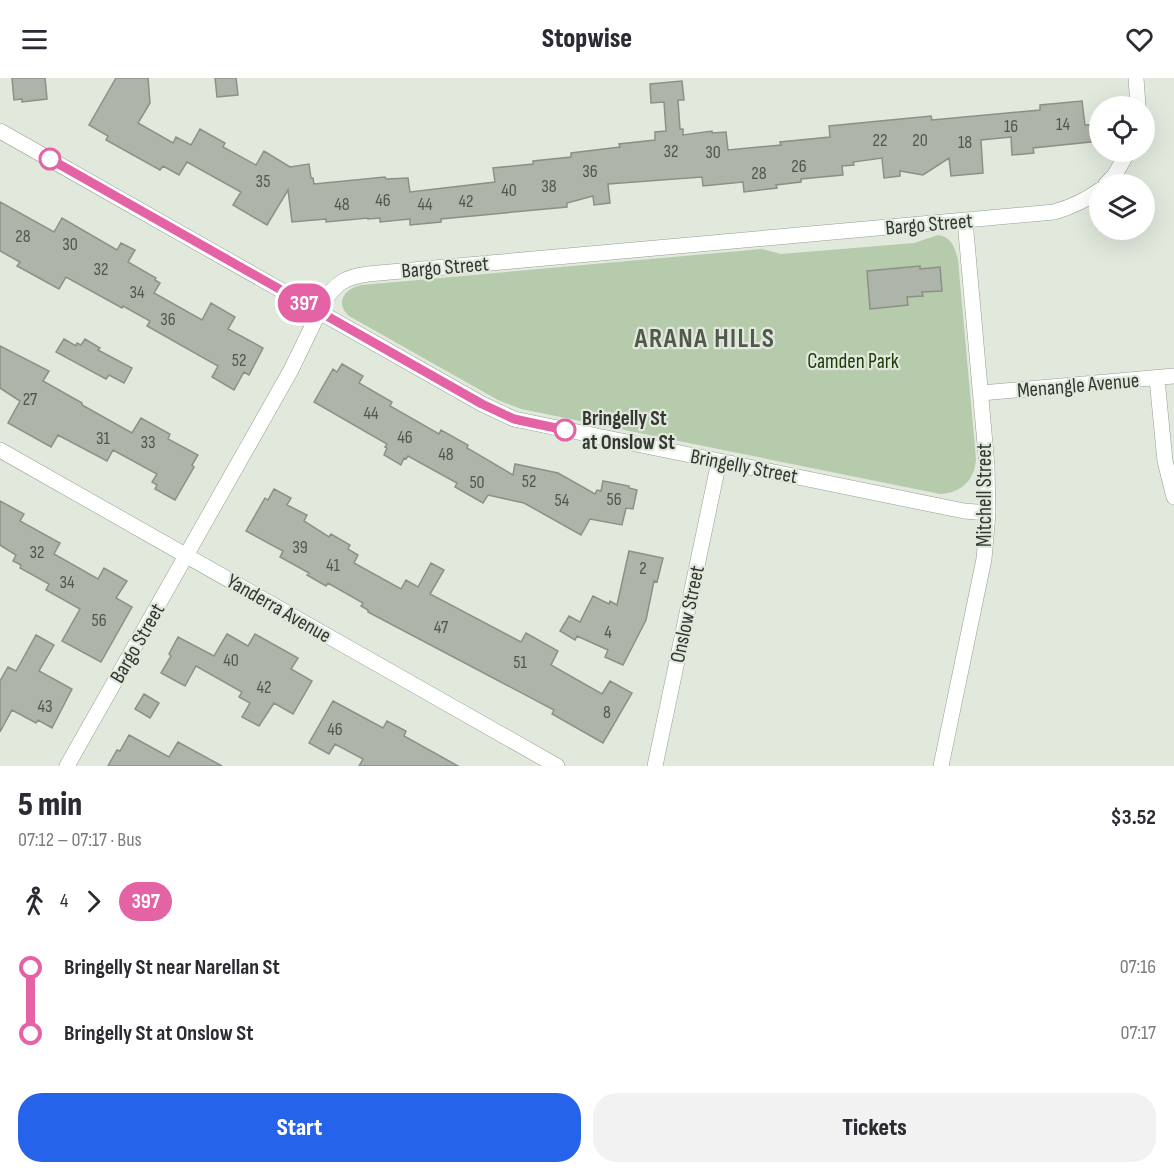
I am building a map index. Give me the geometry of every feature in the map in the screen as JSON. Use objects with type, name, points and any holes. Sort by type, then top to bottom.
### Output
[{"type":"street","points":[[1136,78],[1137,96]]},
{"type":"street","name":"Bringelly Street","points":[[0,131],[482,404],[514,419],[964,511],[988,513]]},
{"type":"street","name":"Bargo Street","points":[[67,766],[291,370],[330,292],[340,281],[368,274],[1054,212],[1089,199]]},
{"type":"street","name":"Mitchell Street","points":[[941,766],[984,559],[988,513],[987,466],[965,221]]},
{"type":"street","name":"Menangle Avenue","points":[[981,393],[1174,376]]},
{"type":"street","points":[[1156,379],[1165,461],[1174,497]]},
{"type":"street","name":"Yanderra Avenue","points":[[0,450],[557,766]]},
{"type":"street","name":"Onslow Street","points":[[655,766],[719,461]]},
{"type":"green space","name":"Camden Park","points":[[938,235],[950,241],[958,260],[976,459],[973,473],[966,484],[954,491],[940,494],[521,409],[498,400],[349,316],[342,306],[346,292],[362,285],[762,249],[781,254],[914,243]]},
{"type":"building","points":[[12,78],[45,78],[47,99],[22,102],[22,99],[14,100]]},
{"type":"building","points":[[116,78],[148,78],[150,103],[138,123],[173,143],[176,137],[191,145],[200,129],[225,143],[223,147],[256,165],[264,151],[290,167],[309,164],[314,184],[385,177],[386,179],[408,178],[410,192],[495,182],[493,168],[533,164],[533,161],[571,157],[571,153],[655,140],[655,132],[666,131],[664,102],[651,103],[650,84],[682,81],[684,100],[678,100],[680,129],[683,129],[683,135],[712,131],[712,133],[726,132],[728,150],[830,137],[829,126],[931,116],[932,120],[1040,110],[1040,105],[1082,101],[1085,125],[1089,125],[1089,142],[1033,148],[1034,153],[1012,155],[1011,137],[981,140],[983,173],[951,176],[949,158],[923,175],[900,171],[900,176],[884,178],[882,158],[842,166],[843,175],[801,179],[801,182],[776,185],[777,188],[744,192],[743,182],[703,186],[702,177],[608,184],[610,203],[594,205],[593,196],[567,203],[567,207],[441,219],[441,222],[410,225],[410,219],[380,222],[380,218],[292,222],[288,190],[267,225],[233,205],[241,192],[187,162],[179,175],[163,166],[160,170],[106,140],[108,136],[89,125]]},
{"type":"building","points":[[215,78],[236,78],[238,95],[217,97]]},
{"type":"building","points":[[0,202],[54,232],[62,218],[117,250],[121,243],[135,250],[128,262],[156,278],[155,280],[160,283],[154,293],[202,320],[211,303],[235,317],[228,329],[263,348],[249,375],[244,372],[234,390],[212,377],[218,366],[147,326],[150,321],[66,277],[59,289],[17,266],[20,262],[0,251]]},
{"type":"building","points":[[920,266],[920,269],[940,267],[942,291],[922,292],[923,296],[907,297],[908,305],[870,309],[867,271]]},
{"type":"building","points":[[64,339],[76,346],[77,343],[81,345],[85,339],[100,348],[98,350],[132,368],[124,383],[109,375],[106,379],[56,352]]},
{"type":"building","points":[[0,346],[49,371],[43,381],[132,433],[141,418],[170,434],[168,439],[198,455],[192,465],[194,467],[175,500],[155,489],[157,485],[152,482],[157,474],[113,450],[107,461],[58,435],[51,447],[8,423],[20,401],[0,388]]},
{"type":"building","points":[[342,364],[363,376],[359,383],[392,402],[390,406],[439,434],[441,430],[468,445],[467,448],[513,475],[515,464],[558,473],[595,494],[597,490],[601,491],[603,481],[629,486],[637,490],[633,509],[626,508],[622,525],[590,519],[581,535],[524,503],[488,495],[483,503],[455,487],[457,483],[408,456],[404,458],[401,465],[384,455],[387,444],[314,402],[333,369],[337,372]]},
{"type":"building","points":[[274,489],[291,498],[287,505],[307,515],[304,521],[329,537],[331,534],[350,545],[348,549],[358,555],[354,563],[401,589],[406,580],[418,587],[431,563],[444,570],[430,594],[521,642],[526,633],[558,651],[551,665],[602,694],[610,681],[632,693],[603,743],[552,714],[554,710],[368,612],[361,606],[363,603],[328,583],[326,586],[307,575],[309,573],[280,557],[283,551],[246,531],[265,498],[268,500]]},
{"type":"building","points":[[0,501],[24,514],[20,521],[60,543],[54,554],[98,579],[104,568],[127,581],[116,598],[132,607],[101,662],[62,641],[80,609],[46,590],[49,584],[20,568],[21,565],[13,561],[16,555],[0,545]]},
{"type":"building","points":[[629,551],[663,558],[657,582],[654,581],[646,620],[623,665],[605,657],[608,650],[577,636],[575,640],[560,631],[569,616],[580,622],[593,596],[609,604],[610,601],[617,605]]},
{"type":"building","points":[[227,634],[248,646],[255,634],[298,658],[291,669],[312,681],[293,714],[274,703],[259,726],[242,717],[250,703],[239,697],[242,692],[196,666],[185,686],[161,673],[178,637],[214,656]]},
{"type":"building","points":[[36,635],[54,645],[39,671],[72,689],[52,728],[38,720],[36,723],[12,710],[0,732],[0,681],[8,667],[16,671]]},
{"type":"building","points":[[144,694],[159,703],[150,718],[135,709]]},
{"type":"building","points":[[333,701],[383,728],[387,721],[406,731],[404,736],[458,766],[359,766],[363,759],[335,744],[329,754],[309,743]]},
{"type":"building","points":[[129,735],[169,757],[178,742],[222,766],[108,766]]},
{"type":"bus line","name":"397","points":[[50,159],[482,404],[514,419],[565,430]]},
{"type":"place","name":"Bringelly St at Onslow St","points":[[565,430]]},
{"type":"district","name":"ARANA HILLS","points":[[705,338]]}]
